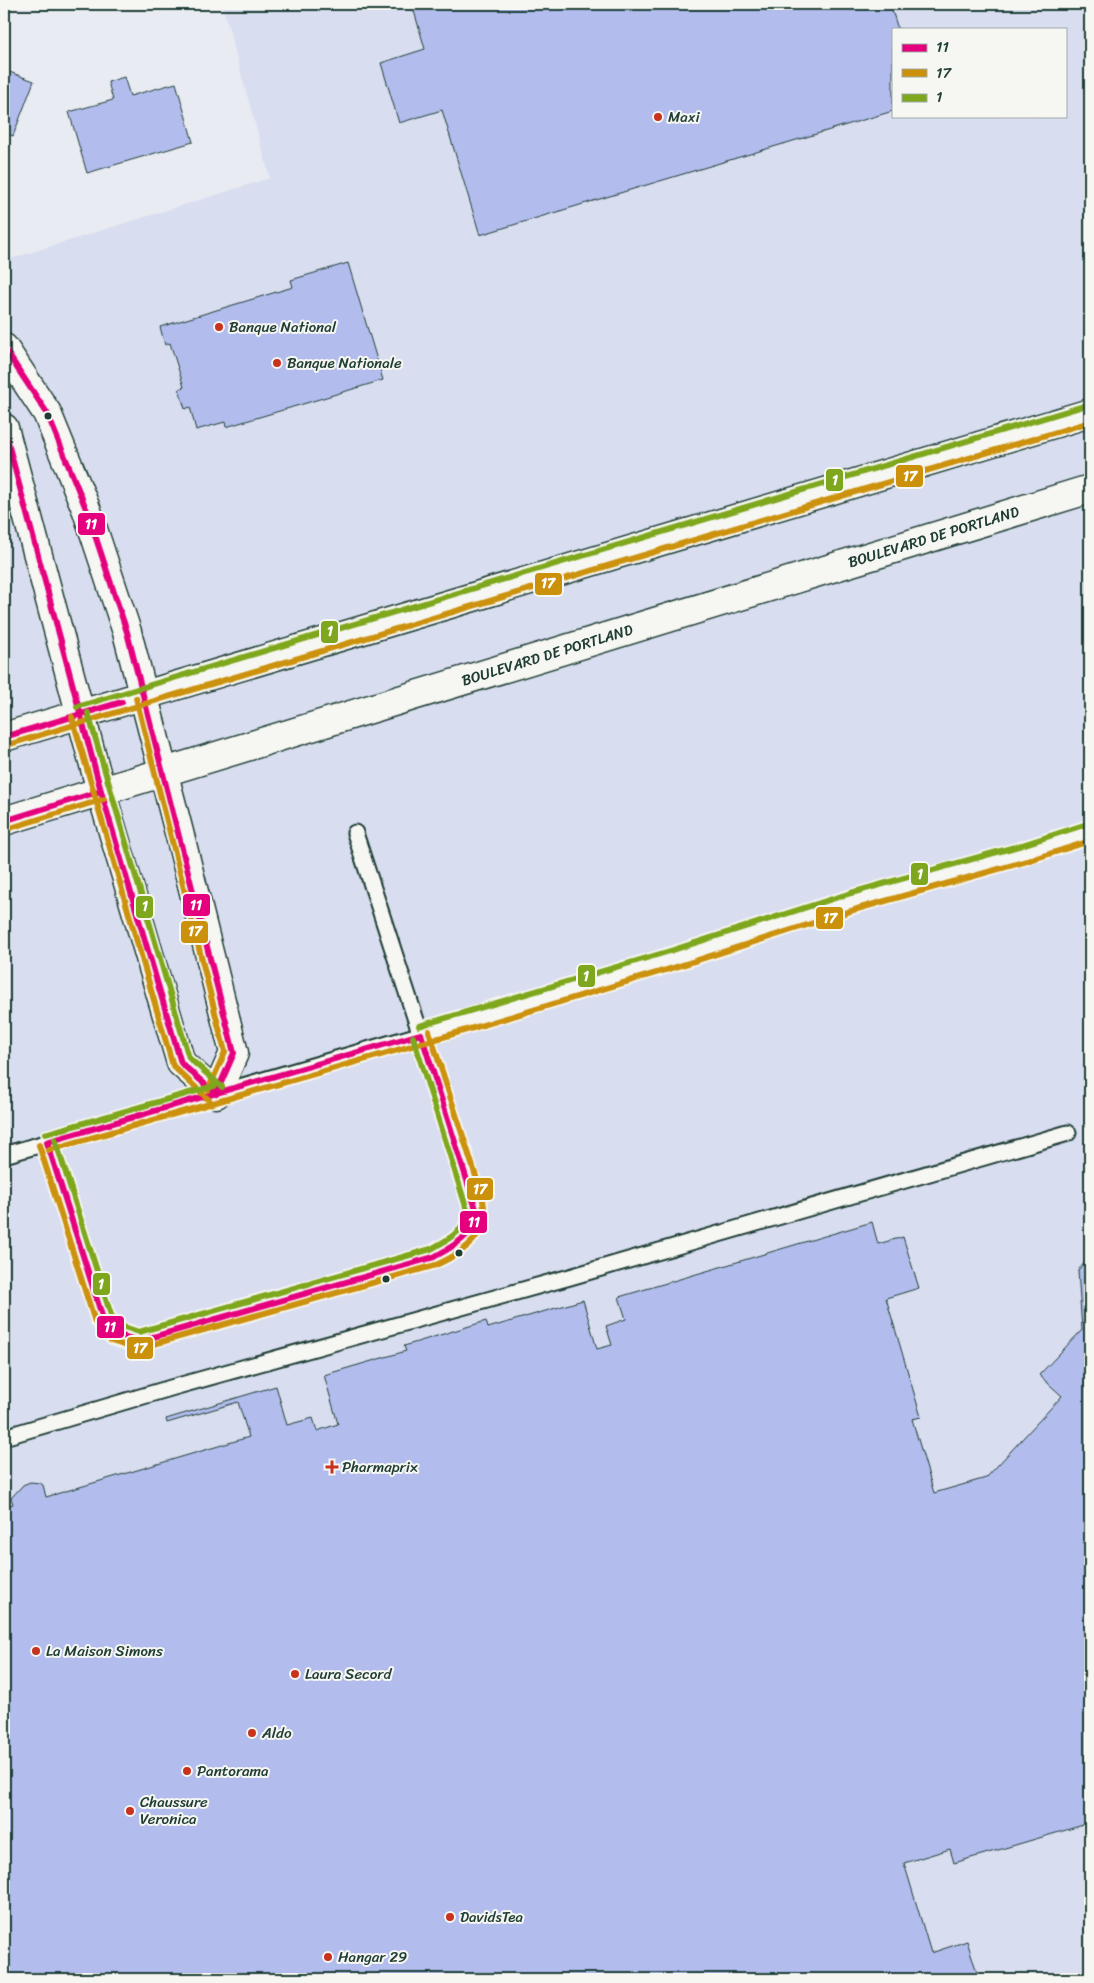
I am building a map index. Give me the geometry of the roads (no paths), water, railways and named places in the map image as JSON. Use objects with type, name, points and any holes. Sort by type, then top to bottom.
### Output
[{"type":"main road","points":[[4,348],[47,412],[87,511],[127,632],[234,1053],[216,1094],[181,1063],[101,791],[4,428]]},
{"type":"main road","points":[[4,737],[1090,413]]},
{"type":"main road","name":"BOULEVARD DE PORTLAND","points":[[4,821],[1090,489]]},
{"type":"lane","points":[[4,1155],[421,1034],[673,959],[854,901],[1025,853],[1090,832]]},
{"type":"lane","points":[[47,1142],[103,1319],[116,1334],[139,1341],[434,1257],[454,1246],[469,1234],[476,1214],[472,1192],[355,834]]},
{"type":"lane","points":[[4,1437],[1068,1133]]},
{"type":"place","name":"Maxi","points":[[658,117]]},
{"type":"place","name":"Banque National","points":[[219,327]]},
{"type":"place","name":"Banque Nationale","points":[[277,363]]},
{"type":"place","name":"Pharmaprix","points":[[332,1467]]},
{"type":"place","name":"La Maison Simons","points":[[36,1651]]},
{"type":"place","name":"Laura Secord","points":[[295,1674]]},
{"type":"place","name":"Aldo","points":[[252,1733]]},
{"type":"place","name":"Pantorama","points":[[187,1771]]},
{"type":"place","name":"Chaussure Veronica","points":[[130,1811]]},
{"type":"place","name":"DavidsTea","points":[[450,1917]]},
{"type":"place","name":"Hangar 29","points":[[328,1957]]}]
